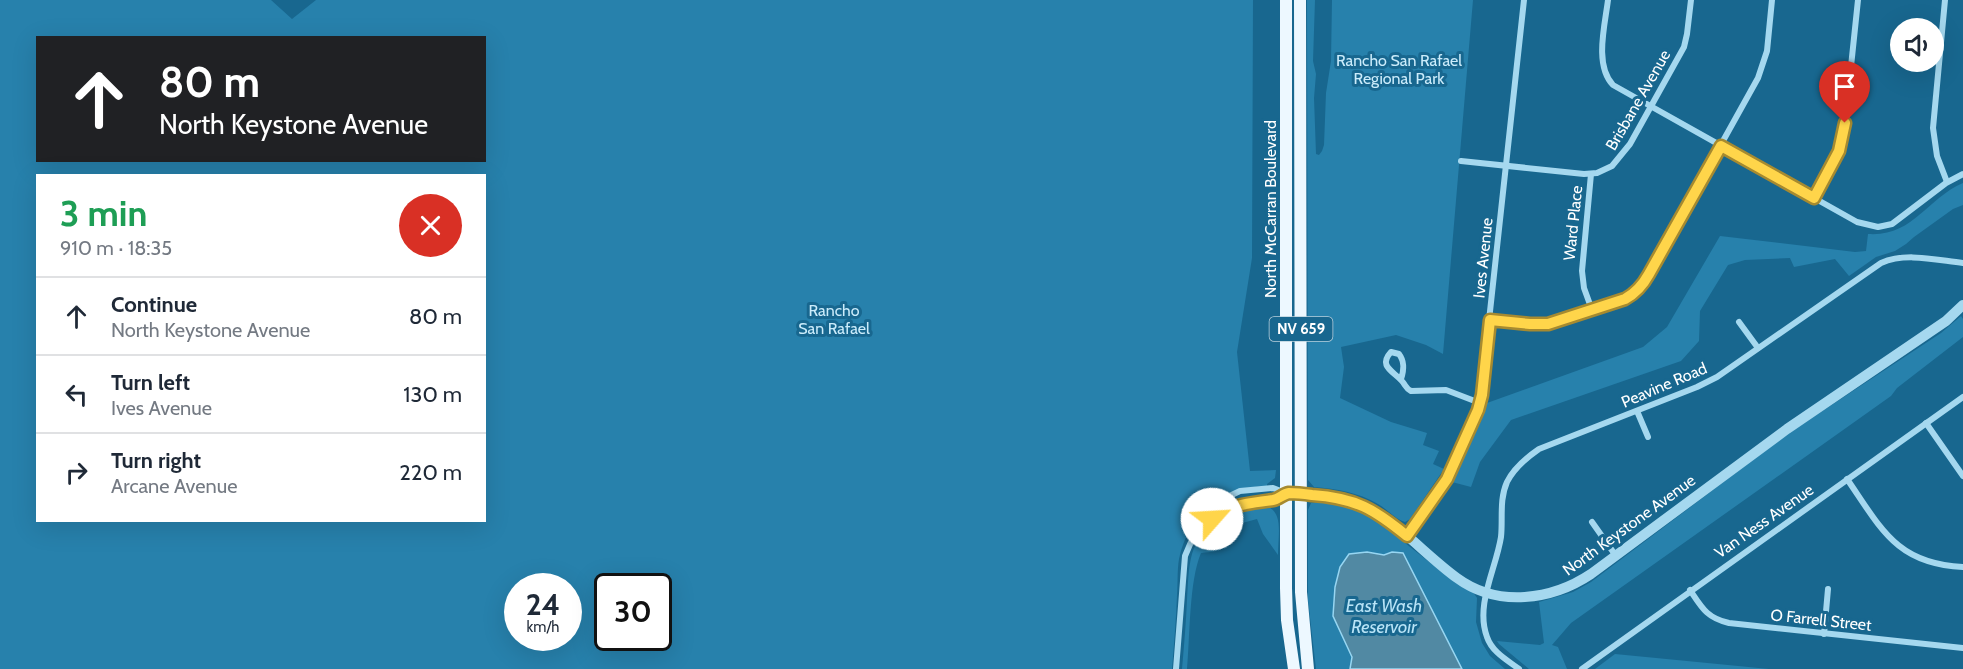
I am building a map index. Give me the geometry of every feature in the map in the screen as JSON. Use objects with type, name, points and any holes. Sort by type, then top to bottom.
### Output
[{"type":"main road","name":"North McCarran Boulevard","points":[[1286,0],[1287,620],[1294,669]]},
{"type":"main road","name":"North McCarran Boulevard","points":[[1300,0],[1300,592],[1308,669]]},
{"type":"main road","points":[[1286,75],[1300,75]]},
{"type":"street","name":"Ives Avenue","points":[[1407,536],[1447,479],[1480,403],[1524,0]]},
{"type":"street","points":[[1608,0],[1603,67],[1605,73],[1618,88],[1857,222],[1878,227],[1892,224],[1947,182],[1963,174]]},
{"type":"street","name":"Brisbane Avenue","points":[[1461,161],[1577,174],[1591,174],[1605,170],[1619,160],[1630,144],[1684,47],[1691,0]]},
{"type":"street","points":[[1490,320],[1548,324],[1625,299],[1639,289],[1762,70],[1767,51],[1772,0]]},
{"type":"street","points":[[1814,198],[1839,151],[1844,133],[1858,0]]},
{"type":"street","points":[[1945,0],[1933,128],[1937,156],[1947,182]]},
{"type":"street","name":"Ward Place","points":[[1591,174],[1582,270],[1584,288],[1592,310]]},
{"type":"street","name":"Peavine Road","points":[[1487,593],[1500,539],[1504,490],[1521,463],[1539,449],[1707,383],[1873,267],[1890,259],[1906,257],[1963,263]]},
{"type":"street","name":"North Keystone Avenue","points":[[1286,493],[1337,497],[1359,504],[1384,517],[1458,579],[1487,593],[1505,597],[1522,597],[1556,592],[1581,580],[1616,556],[1787,429],[1946,321],[1963,306]]},
{"type":"street","points":[[1739,322],[1758,348]]},
{"type":"street","points":[[1401,379],[1406,388],[1412,391],[1446,390],[1480,403]]},
{"type":"street","name":"Van Ness Avenue","points":[[1582,669],[1963,397]]},
{"type":"street","points":[[1637,411],[1648,437]]},
{"type":"street","points":[[1926,423],[1963,477]]},
{"type":"street","points":[[1846,479],[1882,530],[1903,550],[1934,564],[1963,567]]},
{"type":"street","points":[[1176,669],[1185,556],[1200,521],[1211,507],[1228,496],[1260,488],[1278,489],[1286,493]]},
{"type":"street","points":[[1198,528],[1232,507],[1273,500],[1286,493]]},
{"type":"street","points":[[1592,522],[1616,556]]},
{"type":"street","points":[[1824,634],[1828,589]]},
{"type":"street","name":"O Farrell Street","points":[[1690,590],[1708,615],[1721,622],[1963,648]]},
{"type":"street","points":[[1487,593],[1484,614],[1486,636],[1490,645],[1498,653],[1520,669]]},
{"type":"green space","name":"Rancho San Rafael","points":[[0,0],[271,0],[292,19],[316,0],[1253,0],[1252,258],[1237,352],[1250,471],[1276,470],[1275,478],[1267,486],[1236,492],[1222,498],[1210,506],[1190,529],[1178,564],[1172,669],[0,669]]},
{"type":"green space","name":"Rancho San Rafael Regional Park","points":[[1307,0],[1315,0],[1313,61],[1316,74],[1314,98],[1316,154],[1319,155],[1324,145],[1326,93],[1331,61],[1332,0],[1473,0],[1443,354],[1426,345],[1396,335],[1341,347],[1344,367],[1340,398],[1391,422],[1427,433],[1423,445],[1439,451],[1433,464],[1444,469],[1410,519],[1405,522],[1370,500],[1347,492],[1314,487],[1308,480]]},
{"type":"green space","points":[[1963,183],[1963,205],[1953,209],[1895,251],[1876,257],[1849,276],[1835,259],[1794,267],[1790,258],[1745,260],[1728,265],[1700,311],[1699,341],[1681,361],[1511,420],[1480,462],[1471,487],[1452,482],[1481,421],[1487,403],[1643,347],[1667,327],[1720,236],[1855,252],[1866,251],[1868,234],[1897,230],[1950,190]]},
{"type":"green space","points":[[1961,316],[1963,337],[1897,388],[1891,396],[1571,623],[1552,645],[1558,647],[1567,669],[1529,669],[1499,644],[1497,641],[1540,645],[1544,643],[1539,602],[1573,592],[1591,582],[1786,435],[1941,333]]},
{"type":"green space","points":[[1311,503],[1345,505],[1372,517],[1447,576],[1473,592],[1477,598],[1476,622],[1482,643],[1490,656],[1505,669],[1316,669],[1308,600],[1308,510]]},
{"type":"green space","points":[[1255,505],[1272,509],[1276,514],[1279,528],[1278,555],[1263,534],[1257,519],[1235,525],[1231,539],[1225,547],[1201,553],[1192,594],[1187,669],[1182,669],[1189,571],[1196,544],[1217,521],[1235,511]]},
{"type":"green space","points":[[1615,654],[1769,669],[1595,669]]},
{"type":"water","name":"East Wash Reservoir","points":[[1367,552],[1384,555],[1392,552],[1403,553],[1462,669],[1350,669],[1352,657],[1333,616],[1335,587],[1340,567],[1349,554]]},
{"type":"route","points":[[1212,519],[1243,504],[1279,499],[1286,493],[1327,496],[1348,500],[1371,509],[1407,536],[1447,479],[1478,410],[1482,395],[1490,320],[1548,324],[1632,295],[1644,283],[1721,146],[1814,198],[1839,151],[1845,123]]}]
